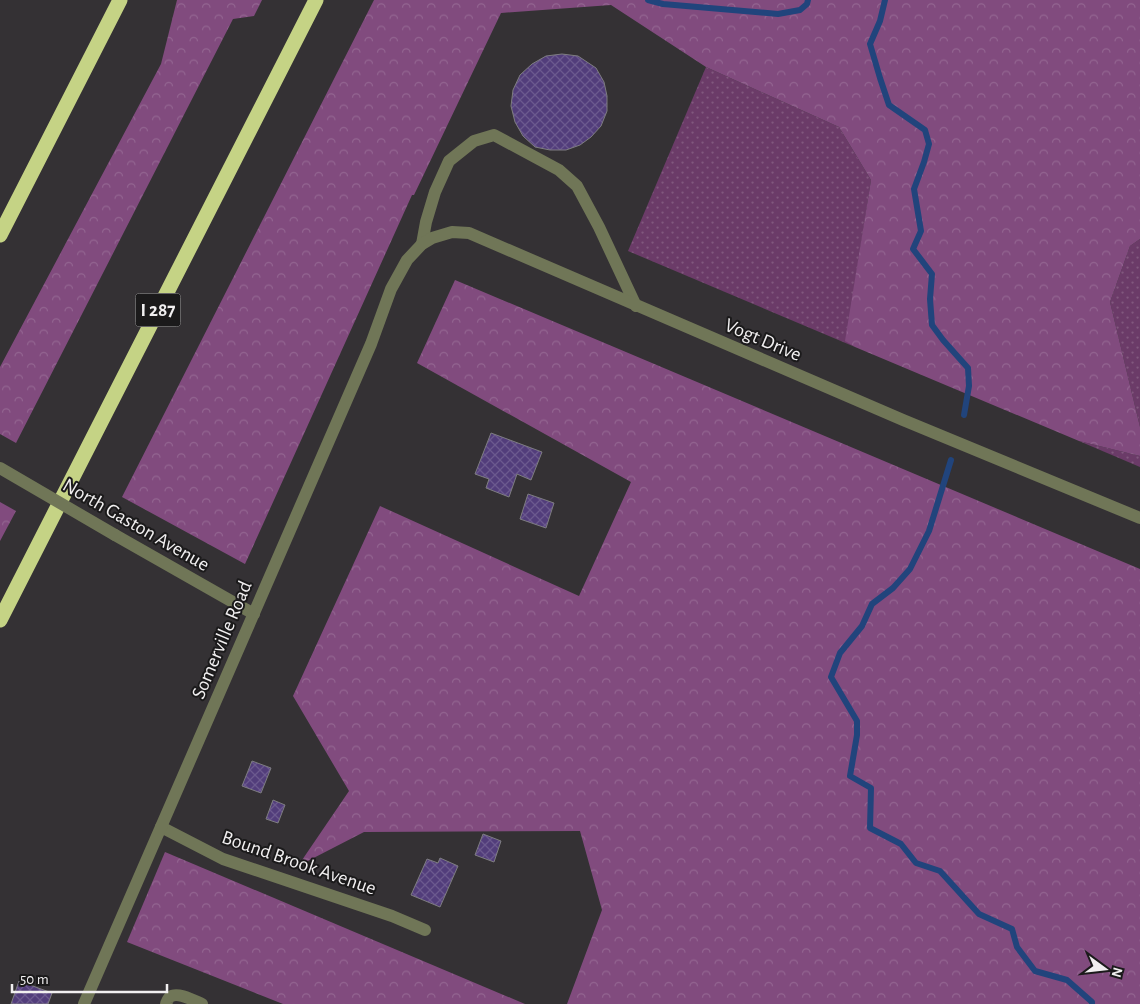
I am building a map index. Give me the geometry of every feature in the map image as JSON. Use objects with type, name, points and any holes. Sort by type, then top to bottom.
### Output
[{"type":"highway","points":[[0,234],[120,0]]},
{"type":"highway","name":"I 287","points":[[0,620],[316,0]]},
{"type":"street","points":[[422,244],[435,192],[448,161],[474,141],[494,135],[559,170],[577,186],[599,227],[636,306]]},
{"type":"street","name":"Vogt Drive","points":[[392,289],[407,260],[422,244],[432,238],[452,232],[469,233],[903,420],[1140,518]]},
{"type":"street","name":"Somerville Road","points":[[84,1004],[371,344],[392,289]]},
{"type":"street","name":"North Gaston Avenue","points":[[0,468],[254,614]]},
{"type":"street","name":"Bound Brook Avenue","points":[[161,828],[223,859],[392,916],[425,930]]},
{"type":"street","points":[[166,1004],[170,997],[174,995],[184,996],[202,1004]]},
{"type":"shaded area","points":[[706,67],[839,127],[871,180],[846,341],[855,347],[628,251]]},
{"type":"shaded area","points":[[1140,239],[1140,427],[1110,302],[1130,246]]},
{"type":"shaded area","points":[[1079,441],[1140,456],[1140,467]]},
{"type":"green space","points":[[177,0],[262,0],[254,16],[233,19],[16,443],[0,434],[0,367],[161,64]]},
{"type":"green space","points":[[374,0],[1140,0],[1140,239],[1130,246],[1110,302],[1140,427],[1140,456],[1079,441],[855,347],[845,341],[871,180],[839,127],[706,67],[611,5],[501,13],[414,195],[412,195],[245,564],[122,497]]},
{"type":"green space","points":[[455,280],[1140,569],[1140,1004],[567,1004],[602,910],[580,831],[364,832],[298,866],[349,791],[293,696],[380,506],[579,596],[631,482],[417,363]]},
{"type":"green space","points":[[0,502],[16,511],[0,541]]},
{"type":"green space","points":[[165,852],[525,1004],[283,1004],[127,942]]},
{"type":"building","points":[[562,54],[578,56],[596,68],[604,82],[607,96],[607,111],[601,126],[580,145],[566,150],[550,150],[535,147],[523,136],[515,122],[511,106],[513,90],[520,75],[532,64],[546,56]]},
{"type":"building","points":[[491,433],[542,452],[531,480],[517,474],[509,497],[486,488],[489,479],[475,474]]},
{"type":"building","points":[[528,494],[554,503],[546,528],[520,519]]},
{"type":"building","points":[[252,761],[271,768],[261,793],[242,786]]},
{"type":"building","points":[[273,800],[285,805],[278,823],[266,819]]},
{"type":"building","points":[[483,834],[501,841],[494,862],[475,855]]},
{"type":"building","points":[[440,858],[458,866],[440,907],[411,895],[427,859],[438,863]]},
{"type":"building","points":[[19,981],[52,993],[48,1004],[11,1004]]},
{"type":"waterway","points":[[648,0],[663,4],[778,14],[800,10],[807,4],[808,0]]},
{"type":"waterway","points":[[885,0],[880,21],[870,44],[889,105],[925,130],[929,144],[914,189],[921,231],[913,249],[932,274],[930,299],[932,325],[968,368],[969,386],[964,415]]},
{"type":"waterway","points":[[951,460],[929,531],[910,569],[893,588],[872,604],[862,626],[840,653],[831,677],[857,721],[857,735],[850,776],[871,788],[870,828],[901,844],[916,863],[940,871],[979,914],[1012,929],[1017,947],[1035,971],[1067,980],[1092,1004]]}]
